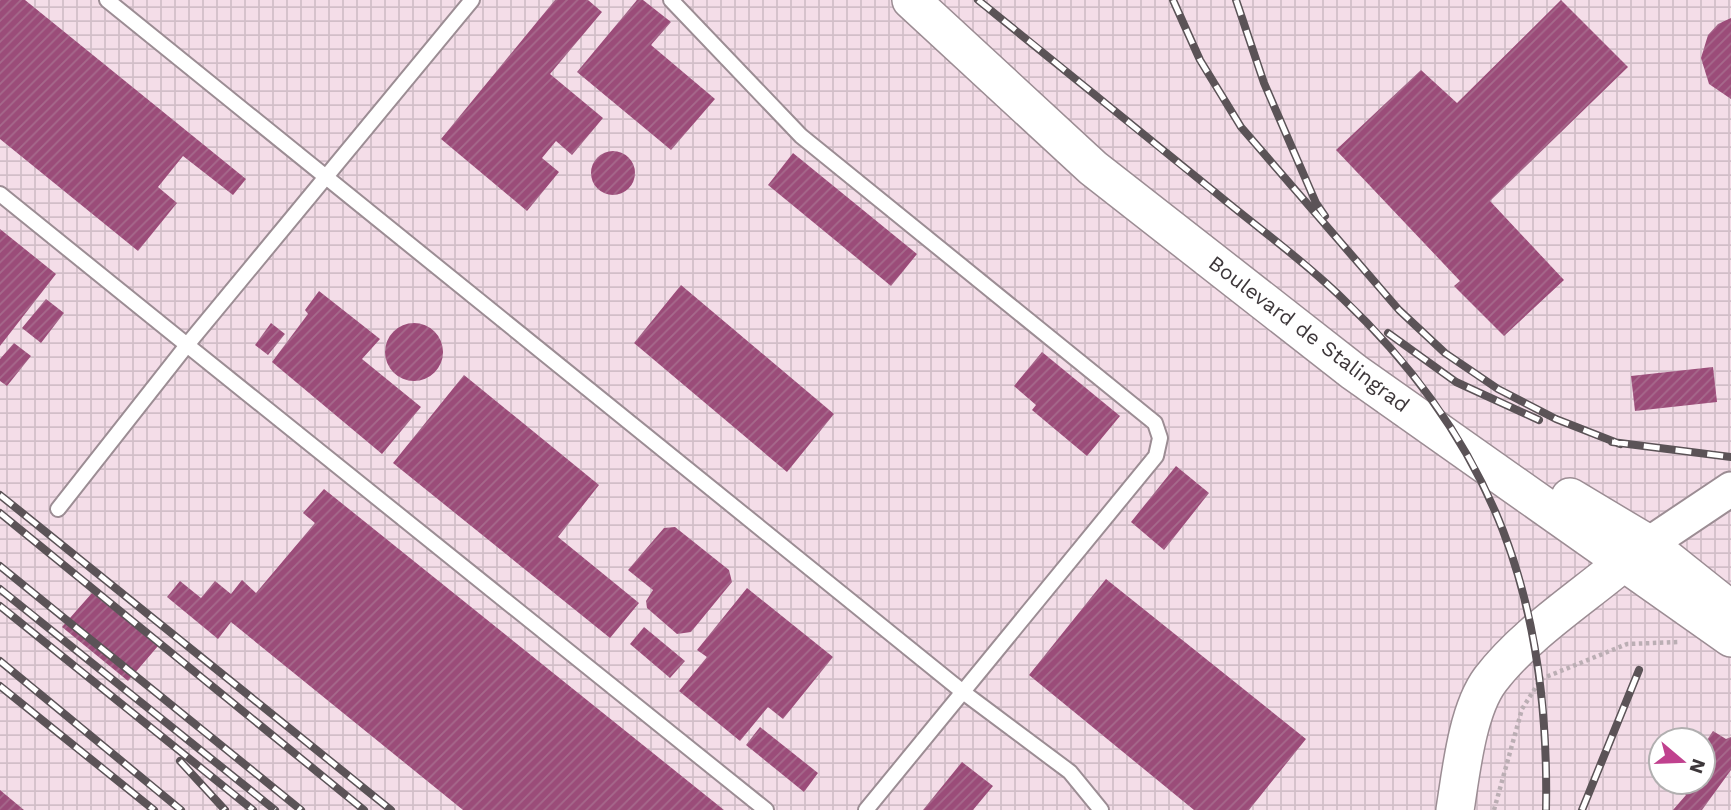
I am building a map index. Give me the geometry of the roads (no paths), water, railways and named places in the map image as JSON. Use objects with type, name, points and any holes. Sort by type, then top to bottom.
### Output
[{"type":"main road","name":"Boulevard de Stalingrad","points":[[911,0],[1093,168],[1354,372],[1626,560],[1731,638]]},
{"type":"main road","points":[[1626,560],[1731,610]]},
{"type":"main road","points":[[1626,560],[1695,632],[1731,654]]},
{"type":"main road","points":[[1455,810],[1465,739],[1489,681],[1535,635],[1626,560]]},
{"type":"street","points":[[1626,560],[1731,489]]},
{"type":"lane","points":[[107,0],[962,692],[1070,772],[1101,810]]},
{"type":"lane","points":[[58,509],[187,345],[472,0]]},
{"type":"lane","points":[[671,0],[801,136],[1155,423],[1160,439],[1156,456],[866,810]]},
{"type":"lane","points":[[0,194],[766,810]]},
{"type":"railway","points":[[978,0],[1327,284],[1395,353],[1439,410],[1475,469],[1503,530],[1524,595],[1537,663],[1545,734],[1546,810]]},
{"type":"railway","points":[[1173,0],[1200,60],[1241,127],[1399,310],[1445,353],[1498,389],[1556,419],[1620,444]]},
{"type":"railway","points":[[1236,0],[1264,83],[1316,203],[1325,216]]},
{"type":"railway","points":[[1388,333],[1456,382],[1539,420]]},
{"type":"railway","points":[[1612,442],[1731,457]]},
{"type":"railway","points":[[0,495],[391,810]]},
{"type":"railway","points":[[0,513],[364,810]]},
{"type":"railway","points":[[0,566],[301,810]]},
{"type":"railway","points":[[0,589],[275,810]]},
{"type":"railway","points":[[0,606],[253,810]]},
{"type":"railway","points":[[0,661],[181,810]]},
{"type":"railway","points":[[1582,810],[1639,670]]},
{"type":"railway","points":[[0,686],[154,810]]},
{"type":"railway","points":[[180,761],[225,810]]}]
